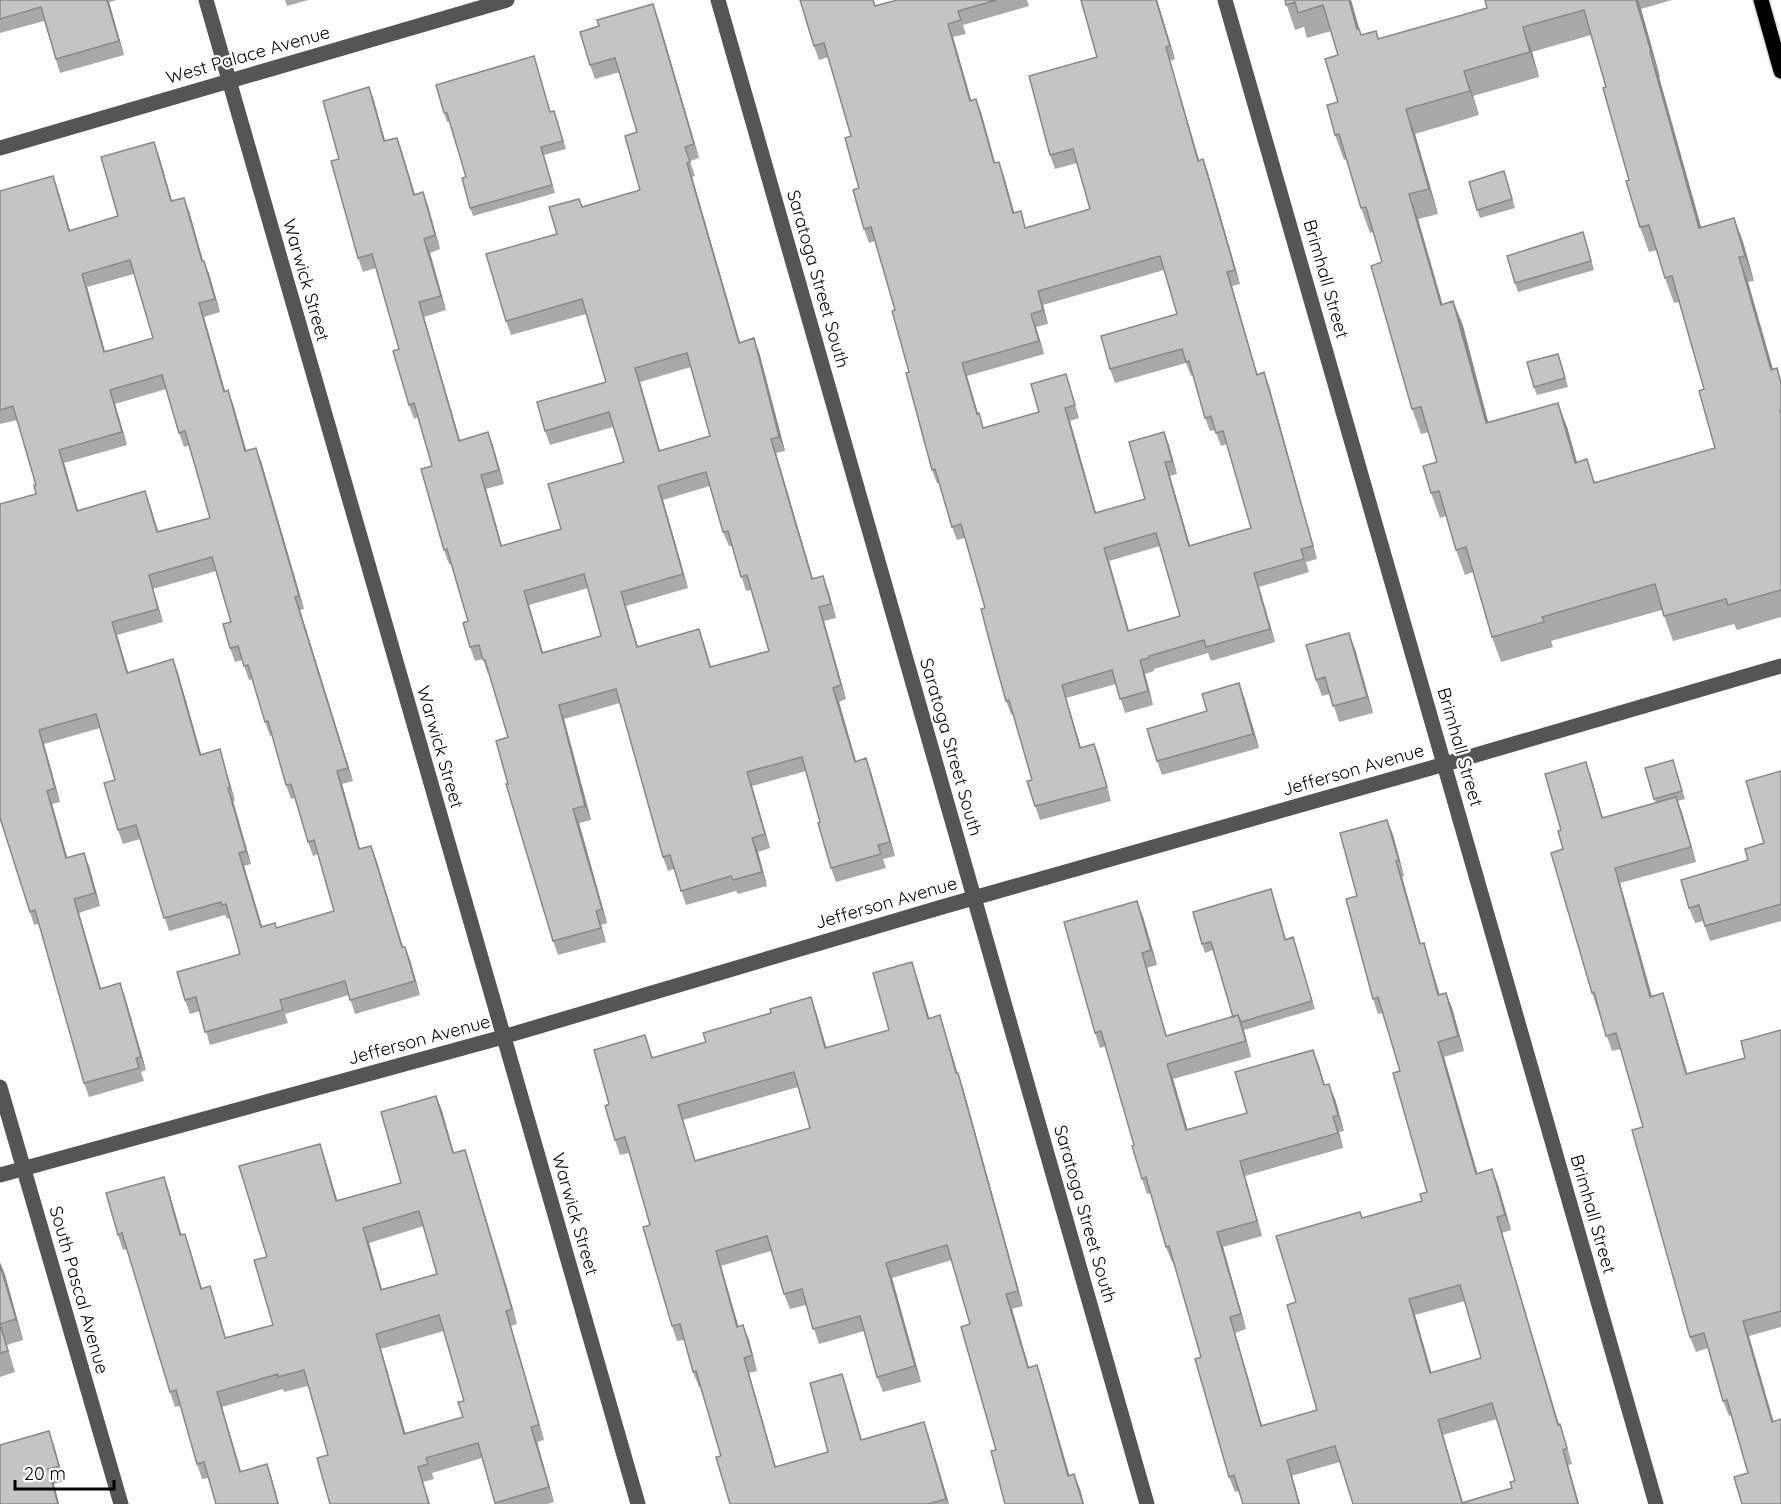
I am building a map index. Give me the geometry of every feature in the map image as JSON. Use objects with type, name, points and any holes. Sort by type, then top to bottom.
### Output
[{"type":"main road","points":[[1761,0],[1781,71]]},
{"type":"street","name":"Warwick Street","points":[[206,0],[638,1504]]},
{"type":"street","name":"West Palace Avenue","points":[[0,148],[507,0]]},
{"type":"street","name":"Saratoga Street South","points":[[718,0],[1147,1504]]},
{"type":"street","name":"Brimhall Street","points":[[1225,0],[1656,1504]]},
{"type":"street","name":"Jefferson Avenue","points":[[0,1175],[503,1037],[974,898],[1781,666]]},
{"type":"street","name":"South Pascal Avenue","points":[[0,1087],[121,1504]]},
{"type":"building","points":[[0,0],[107,0],[119,41],[56,59],[41,7],[0,19]]},
{"type":"building","points":[[800,0],[873,0],[875,6],[897,0],[997,0],[958,11],[961,20],[948,24],[970,101],[976,99],[994,163],[999,162],[1013,213],[1021,211],[1025,228],[1090,209],[1073,149],[1050,155],[1029,76],[1097,57],[1081,0],[1156,0],[1170,46],[1166,47],[1198,161],[1203,159],[1235,270],[1227,272],[1257,375],[1264,372],[1313,546],[1301,549],[1304,559],[1254,573],[1270,629],[1206,647],[1204,640],[1140,660],[1148,691],[1120,699],[1112,670],[1062,685],[1080,748],[1094,744],[1107,787],[1035,806],[1027,781],[1032,780],[1009,700],[1006,701],[994,658],[981,609],[985,608],[961,524],[952,527],[935,469],[932,470],[906,373],[909,372],[892,311],[895,310],[871,227],[864,229],[853,190],[859,188],[845,138],[851,136],[824,43],[814,46]],"holes":[[[1160,256],[1177,314],[1101,336],[1110,369],[1182,349],[1186,362],[1189,361],[1205,418],[1211,416],[1216,433],[1223,431],[1251,528],[1189,546],[1165,462],[1172,461],[1164,432],[1129,442],[1145,499],[1095,513],[1065,408],[1075,405],[1066,374],[1031,384],[1039,412],[983,428],[962,363],[1039,341],[1031,314],[1043,310],[1038,291]],[[1156,533],[1180,616],[1128,631],[1104,548]]]},
{"type":"building","points":[[1285,0],[1349,0],[1357,29],[1361,35],[1376,31],[1378,39],[1487,8],[1485,0],[1636,0],[1699,228],[1734,218],[1745,256],[1739,257],[1771,370],[1777,368],[1781,383],[1781,590],[1728,605],[1726,599],[1664,616],[1655,584],[1542,617],[1544,622],[1492,637],[1466,547],[1456,550],[1439,491],[1431,493],[1423,466],[1437,462],[1421,407],[1412,409],[1371,266],[1382,262],[1366,207],[1361,208],[1339,134],[1335,135],[1327,105],[1338,102],[1325,59],[1338,55],[1323,5],[1298,13],[1295,2],[1286,5]],"holes":[[[1584,10],[1606,87],[1603,88],[1640,227],[1649,225],[1665,278],[1672,276],[1704,389],[1699,391],[1715,448],[1594,483],[1587,459],[1575,463],[1558,403],[1486,423],[1453,301],[1441,305],[1409,194],[1429,189],[1406,109],[1470,91],[1464,71],[1530,52],[1523,27]]]},
{"type":"building","points":[[653,4],[694,144],[685,147],[690,162],[687,163],[739,343],[754,338],[779,437],[771,439],[812,579],[823,576],[831,604],[819,607],[841,685],[833,688],[855,762],[866,758],[890,842],[878,845],[881,854],[831,868],[802,757],[747,772],[765,834],[752,838],[762,872],[733,880],[731,876],[681,891],[670,855],[663,857],[616,689],[559,705],[585,806],[573,809],[602,909],[596,911],[601,928],[553,941],[506,784],[508,784],[496,741],[508,737],[485,660],[483,660],[479,645],[470,647],[463,623],[468,621],[447,549],[444,550],[421,469],[432,466],[414,403],[409,405],[393,351],[399,349],[372,254],[358,258],[331,161],[339,159],[323,101],[369,87],[384,141],[397,138],[414,195],[423,192],[435,235],[424,239],[441,296],[419,302],[459,441],[488,432],[499,470],[481,475],[501,546],[561,529],[548,484],[624,462],[609,412],[545,431],[537,402],[606,382],[582,299],[506,321],[486,254],[557,234],[549,207],[579,199],[582,207],[640,190],[625,136],[637,132],[615,58],[590,65],[580,32],[599,26],[597,20]],"holes":[[[687,353],[710,436],[659,451],[635,368]],[[706,472],[723,532],[728,531],[741,577],[747,575],[769,651],[710,667],[699,629],[637,647],[621,592],[683,574],[658,486]],[[584,574],[601,636],[542,653],[524,591]]]},
{"type":"building","points":[[534,56],[550,112],[554,111],[563,141],[541,147],[552,185],[470,208],[462,178],[466,177],[436,85]]},
{"type":"building","points":[[154,142],[171,201],[184,198],[215,299],[199,303],[224,392],[228,390],[245,451],[256,448],[299,596],[295,597],[348,768],[337,771],[359,849],[371,846],[402,947],[405,947],[415,981],[350,1000],[345,981],[280,1000],[283,1010],[205,1032],[196,997],[185,1000],[177,972],[240,954],[226,904],[222,905],[221,902],[164,918],[136,825],[118,830],[104,783],[115,780],[96,714],[39,730],[55,788],[47,791],[66,858],[84,853],[95,893],[74,899],[100,989],[120,983],[141,1057],[136,1058],[139,1068],[84,1083],[35,910],[30,912],[0,818],[0,504],[36,494],[34,485],[36,485],[13,406],[0,410],[0,191],[53,176],[69,231],[118,216],[101,157]],"holes":[[[130,260],[153,338],[104,352],[82,274]],[[162,375],[179,433],[185,431],[210,518],[157,532],[145,491],[77,511],[59,450],[122,432],[110,390]],[[212,557],[231,622],[223,624],[230,648],[238,646],[244,666],[248,665],[265,722],[268,721],[286,785],[291,784],[308,842],[314,840],[334,911],[276,928],[275,923],[261,927],[239,853],[246,851],[228,788],[230,787],[220,749],[200,755],[173,659],[127,673],[112,622],[158,609],[149,575]]]},
{"type":"building","points":[[1504,171],[1512,199],[1477,210],[1469,182]]},
{"type":"building","points":[[1583,232],[1591,261],[1515,283],[1507,256]]},
{"type":"building","points":[[1558,354],[1565,378],[1534,387],[1527,362]]},
{"type":"building","points":[[1349,633],[1367,697],[1333,706],[1325,677],[1316,680],[1306,645]]},
{"type":"building","points":[[1239,683],[1253,734],[1157,761],[1147,729],[1207,711],[1202,694]]},
{"type":"building","points":[[1673,760],[1682,791],[1654,799],[1645,768]]},
{"type":"building","points":[[1586,762],[1602,818],[1676,797],[1691,847],[1615,868],[1650,997],[1663,993],[1686,1074],[1745,1058],[1741,1041],[1781,1030],[1781,1311],[1743,1321],[1772,1422],[1781,1419],[1781,1504],[1742,1504],[1734,1477],[1748,1473],[1727,1400],[1723,1401],[1704,1333],[1690,1337],[1632,1130],[1643,1127],[1616,1033],[1606,1036],[1551,853],[1563,849],[1558,831],[1561,830],[1545,774]]},
{"type":"building","points":[[1781,771],[1781,904],[1705,926],[1699,905],[1689,908],[1681,880],[1748,860],[1745,849],[1764,843],[1746,781]]},
{"type":"building","points":[[1387,820],[1399,861],[1396,861],[1420,944],[1424,943],[1438,995],[1446,993],[1458,1036],[1438,1042],[1476,1174],[1492,1169],[1505,1215],[1497,1217],[1558,1425],[1560,1424],[1567,1448],[1563,1450],[1578,1504],[1353,1504],[1335,1446],[1287,1460],[1299,1504],[1243,1504],[1234,1475],[1229,1477],[1195,1359],[1201,1357],[1169,1246],[1166,1247],[1146,1177],[1142,1179],[1101,1031],[1095,1033],[1064,922],[1137,901],[1151,950],[1142,953],[1166,1036],[1238,1015],[1246,1041],[1167,1064],[1186,1130],[1247,1113],[1235,1072],[1313,1050],[1324,1085],[1329,1084],[1338,1115],[1333,1117],[1338,1133],[1240,1161],[1257,1221],[1217,1232],[1241,1314],[1230,1317],[1261,1426],[1317,1410],[1287,1305],[1296,1302],[1276,1236],[1360,1212],[1362,1218],[1422,1201],[1420,1194],[1427,1192],[1393,1073],[1400,1071],[1378,997],[1373,999],[1346,899],[1357,896],[1340,833]],"holes":[[[1460,1285],[1481,1358],[1430,1373],[1409,1299]],[[1492,1403],[1515,1481],[1510,1482],[1512,1488],[1462,1503],[1438,1420]]]},
{"type":"building","points":[[1271,889],[1285,940],[1293,937],[1312,1001],[1241,1022],[1238,1015],[1233,1017],[1211,942],[1202,944],[1193,912]]},
{"type":"building","points":[[912,962],[928,1019],[940,1015],[1018,1291],[1006,1294],[1028,1368],[1037,1365],[1068,1476],[1074,1474],[1083,1504],[1005,1504],[991,1451],[996,1450],[961,1327],[970,1324],[947,1245],[886,1263],[915,1366],[877,1377],[860,1316],[813,1329],[802,1289],[784,1294],[767,1236],[716,1251],[737,1327],[743,1325],[752,1355],[744,1358],[775,1467],[828,1452],[810,1383],[842,1374],[861,1440],[924,1422],[946,1499],[928,1504],[730,1504],[716,1457],[721,1456],[696,1371],[693,1372],[680,1324],[672,1326],[643,1227],[650,1225],[625,1137],[615,1140],[605,1106],[609,1104],[594,1050],[645,1035],[652,1058],[706,1042],[703,1033],[771,1013],[770,1009],[811,997],[825,1048],[889,1030],[873,973]],"holes":[[[794,1072],[810,1128],[695,1161],[678,1105]]]},
{"type":"building","points":[[436,1096],[453,1153],[465,1150],[512,1309],[506,1311],[539,1425],[531,1427],[549,1487],[495,1503],[478,1443],[426,1458],[428,1464],[418,1467],[429,1504],[330,1504],[317,1458],[328,1455],[304,1370],[278,1377],[278,1374],[217,1392],[240,1472],[267,1464],[278,1504],[216,1504],[204,1462],[197,1464],[176,1390],[170,1392],[122,1233],[118,1235],[106,1193],[164,1177],[180,1235],[185,1234],[201,1289],[210,1286],[225,1338],[273,1325],[254,1260],[267,1257],[239,1166],[320,1144],[336,1201],[401,1183],[381,1112]],"holes":[[[419,1211],[437,1274],[381,1290],[363,1228]],[[439,1315],[464,1401],[458,1402],[463,1417],[404,1434],[376,1334]]]},
{"type":"building","points":[[0,1265],[16,1319],[0,1324]]},
{"type":"building","points":[[0,1324],[8,1351],[0,1353]]},
{"type":"building","points":[[49,1431],[59,1466],[48,1469],[58,1504],[0,1504],[0,1445]]}]
